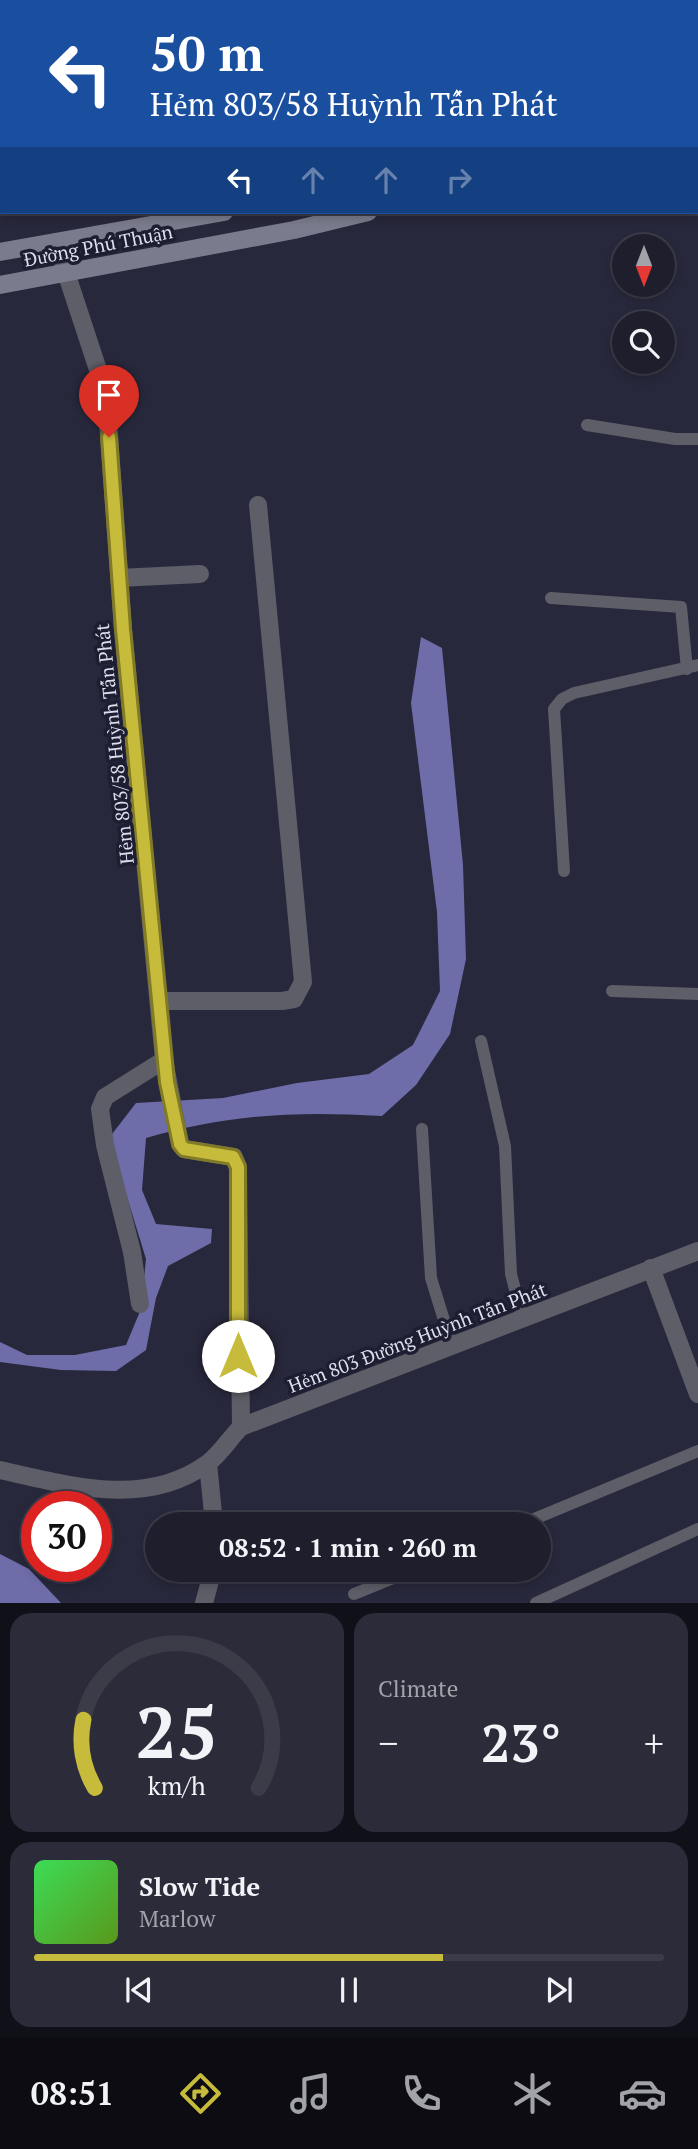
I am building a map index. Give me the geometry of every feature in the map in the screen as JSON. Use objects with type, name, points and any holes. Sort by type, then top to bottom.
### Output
[{"type":"street","name":"Đường Phú Thuận","points":[[0,252],[202,214]]},
{"type":"street","name":"Đường Phú Thuận","points":[[0,285],[294,230],[360,214]]},
{"type":"street","name":"Hẻm 803/58 Huỳnh Tấn Phát","points":[[56,242],[106,394],[119,578],[167,1082],[178,1135],[184,1149],[224,1154],[233,1157],[238,1167],[241,1427]]},
{"type":"street","points":[[159,1001],[282,1001],[293,999],[303,982],[258,505]]},
{"type":"street","points":[[119,578],[200,574]]},
{"type":"street","points":[[140,1304],[132,1252],[105,1145],[100,1109],[105,1097],[164,1060]]},
{"type":"street","name":"Hẻm 803 Đường Huỳnh Tấn Phát","points":[[0,1470],[92,1489],[132,1492],[171,1481],[208,1463],[241,1427],[698,1251]]},
{"type":"street","points":[[651,1268],[698,1394]]},
{"type":"street","points":[[208,1463],[213,1512]]},
{"type":"street","points":[[204,1603],[210,1582]]},
{"type":"lane","points":[[587,425],[676,439],[698,439]]},
{"type":"lane","points":[[551,598],[681,607],[693,667],[575,693],[562,699],[554,709],[564,871]]},
{"type":"lane","points":[[612,991],[698,994]]},
{"type":"lane","points":[[481,1041],[505,1146],[511,1274],[523,1320]]},
{"type":"lane","points":[[422,1129],[431,1278],[452,1346]]},
{"type":"lane","points":[[551,1512],[698,1451]]},
{"type":"lane","points":[[536,1603],[698,1529]]},
{"type":"lane","points":[[354,1594],[384,1582]]},
{"type":"shaded area","points":[[421,637],[442,648],[463,865],[466,959],[450,1034],[416,1085],[382,1116],[263,1116],[206,1124],[146,1138],[142,1190],[156,1224],[212,1229],[211,1243],[168,1266],[156,1298],[146,1350],[116,1371],[61,1370],[0,1362],[0,1342],[27,1355],[75,1355],[126,1345],[141,1309],[146,1259],[109,1138],[136,1103],[223,1098],[297,1083],[369,1074],[413,1045],[440,991],[437,912],[411,703]]},
{"type":"shaded area","points":[[0,1554],[21,1565],[21,1582],[41,1582],[61,1603],[0,1603]]},
{"type":"route","points":[[109,437],[123,629],[167,1082],[180,1144],[184,1149],[233,1157],[238,1167],[238,1356]]}]
